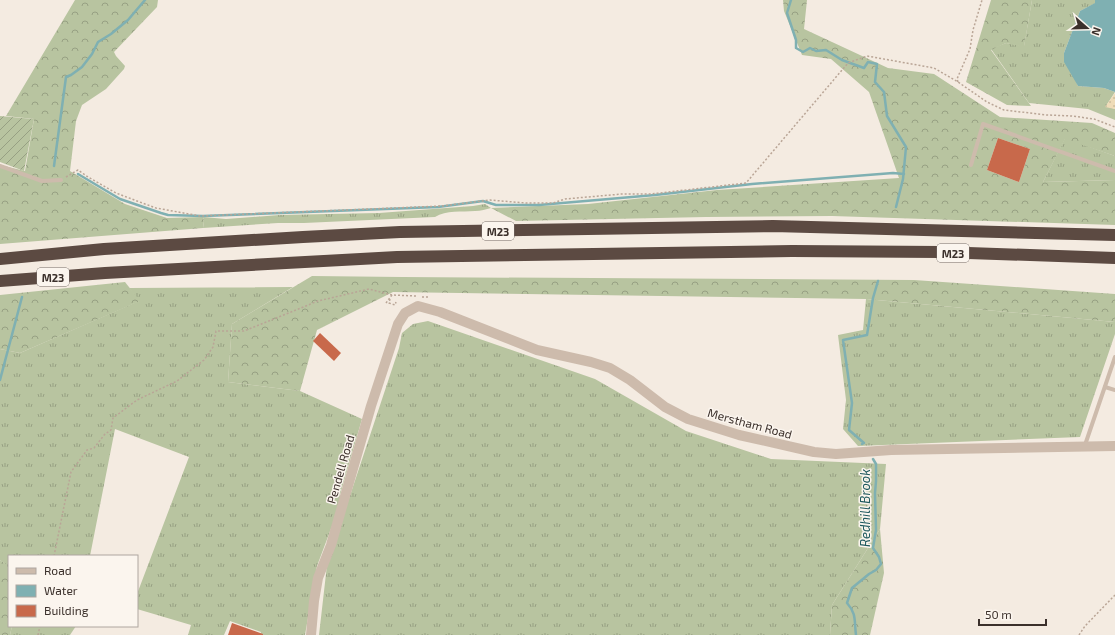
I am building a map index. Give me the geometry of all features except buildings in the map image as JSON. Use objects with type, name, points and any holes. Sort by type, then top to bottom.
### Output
[{"type":"highway","name":"M23","points":[[0,259],[119,248],[295,237],[408,232],[773,226],[1115,235]]},
{"type":"highway","name":"M23","points":[[0,281],[113,272],[398,257],[792,250],[940,252],[1115,258]]},
{"type":"street","name":"Merstham Road","points":[[405,313],[418,306],[440,312],[537,350],[591,362],[610,368],[630,380],[665,407],[688,419],[739,435],[814,452],[836,454],[891,450],[1085,445],[1115,446]]},
{"type":"street","name":"Pendell Road","points":[[311,635],[318,578],[331,545],[371,406],[398,324],[405,313]]},
{"type":"lane","points":[[971,165],[983,124],[1115,171]]},
{"type":"lane","points":[[0,166],[42,181],[61,180]]},
{"type":"lane","points":[[1085,445],[1115,357]]},
{"type":"lane","points":[[1105,387],[1115,390]]},
{"type":"path","points":[[958,82],[957,79],[970,49],[973,30],[982,0]]},
{"type":"path","points":[[61,180],[78,170],[116,193],[137,202],[156,208],[200,216],[442,206],[490,200],[526,203],[553,203],[565,200],[622,194],[651,194],[746,183],[849,62],[867,56],[934,68],[987,102],[1004,110],[1094,119],[1115,127]]},
{"type":"path","points":[[54,555],[71,472],[87,450],[94,448],[105,434],[111,430],[113,418],[137,400],[177,381],[204,360],[213,347],[216,331],[244,331],[318,301],[369,289],[392,296],[428,297]]},
{"type":"path","points":[[392,296],[389,303],[395,305],[396,302]]},
{"type":"path","points":[[386,303],[392,296]]},
{"type":"path","points":[[1079,635],[1084,626],[1115,595]]},
{"type":"green space","points":[[75,0],[158,0],[157,7],[114,52],[125,66],[124,69],[106,89],[82,105],[76,121],[70,171],[125,204],[167,218],[203,217],[203,228],[0,244],[0,165],[25,171],[34,119],[6,116]]},
{"type":"green space","points":[[783,0],[807,0],[804,29],[888,68],[934,74],[1000,117],[1092,123],[1115,133],[1115,156],[1065,139],[1043,182],[1115,180],[1115,225],[832,216],[516,221],[491,208],[588,204],[717,190],[899,178],[869,92],[831,59],[802,55],[784,11]],"holes":[[[998,138],[1030,149],[1019,182],[987,170]]]},
{"type":"green space","points":[[991,0],[1032,0],[1024,47],[1006,43],[991,50],[1031,106],[1007,105],[966,82]]},
{"type":"green space","points":[[1032,0],[1095,0],[1096,3],[1080,11],[1064,53],[1078,86],[1104,88],[1115,92],[1106,106],[1115,109],[1115,120],[1088,109],[1029,103],[991,49],[1006,43],[1024,46]]},
{"type":"green space","points":[[0,116],[34,119],[24,171],[0,162]]},
{"type":"green space","points":[[1065,138],[1115,156],[1115,180],[1043,182]]},
{"type":"green space","points":[[485,204],[491,208],[477,211],[449,212],[435,217],[278,223],[203,228],[203,217],[226,219],[280,215],[379,213]]},
{"type":"green space","points":[[312,276],[914,280],[1115,294],[1115,322],[866,299],[393,292],[317,330],[300,391],[228,382],[232,324]]},
{"type":"green space","points":[[125,282],[140,301],[20,353],[0,349],[0,295]]},
{"type":"green space","points":[[293,287],[232,324],[228,382],[300,391],[362,419],[340,495],[341,502],[317,566],[305,635],[260,635],[261,632],[230,621],[224,635],[188,635],[191,625],[138,609],[138,591],[189,457],[115,429],[90,555],[8,555],[8,586],[5,564],[0,560],[0,349],[20,353],[139,301],[129,288]]},
{"type":"green space","points":[[866,299],[1115,322],[1115,334],[1080,437],[858,446],[843,429],[846,400],[838,335],[863,330]]},
{"type":"green space","points":[[428,321],[595,379],[686,431],[771,459],[886,464],[880,529],[832,605],[830,635],[319,635],[327,565],[399,348],[402,333],[413,324]]},
{"type":"green space","points":[[880,529],[884,573],[870,635],[830,635],[832,605]]},
{"type":"green space","points":[[0,560],[7,565],[8,627],[12,627],[10,635],[0,635]]},
{"type":"green space","points":[[12,627],[75,627],[70,635],[10,635]]},
{"type":"sand","points":[[1115,93],[1115,109],[1105,107]]},
{"type":"water","points":[[1095,0],[1115,0],[1115,92],[1104,88],[1078,86],[1064,62],[1064,53],[1080,11],[1095,3]]},
{"type":"waterway","points":[[54,166],[66,77],[82,67],[92,54],[98,42],[111,34],[128,20],[145,0]]},
{"type":"waterway","name":"Redhill Brook","points":[[791,0],[787,13],[796,40],[796,48],[803,52],[810,48],[816,51],[826,50],[842,60],[864,68],[868,62],[877,64],[875,82],[884,92],[887,116],[906,147],[903,179],[896,207]]},
{"type":"waterway","points":[[78,174],[120,199],[161,213],[168,215],[203,216],[438,207],[483,201],[496,205],[539,205],[655,195],[752,184],[893,173],[904,174]]},
{"type":"waterway","name":"Redhill Brook","points":[[862,444],[864,443],[849,430],[852,403],[843,340],[867,335],[873,298],[878,281]]},
{"type":"waterway","points":[[0,380],[22,297]]},
{"type":"waterway","name":"Redhill Brook","points":[[856,635],[854,614],[847,603],[852,588],[876,570],[881,564],[879,557],[873,548],[876,530],[876,464],[873,459]]}]
